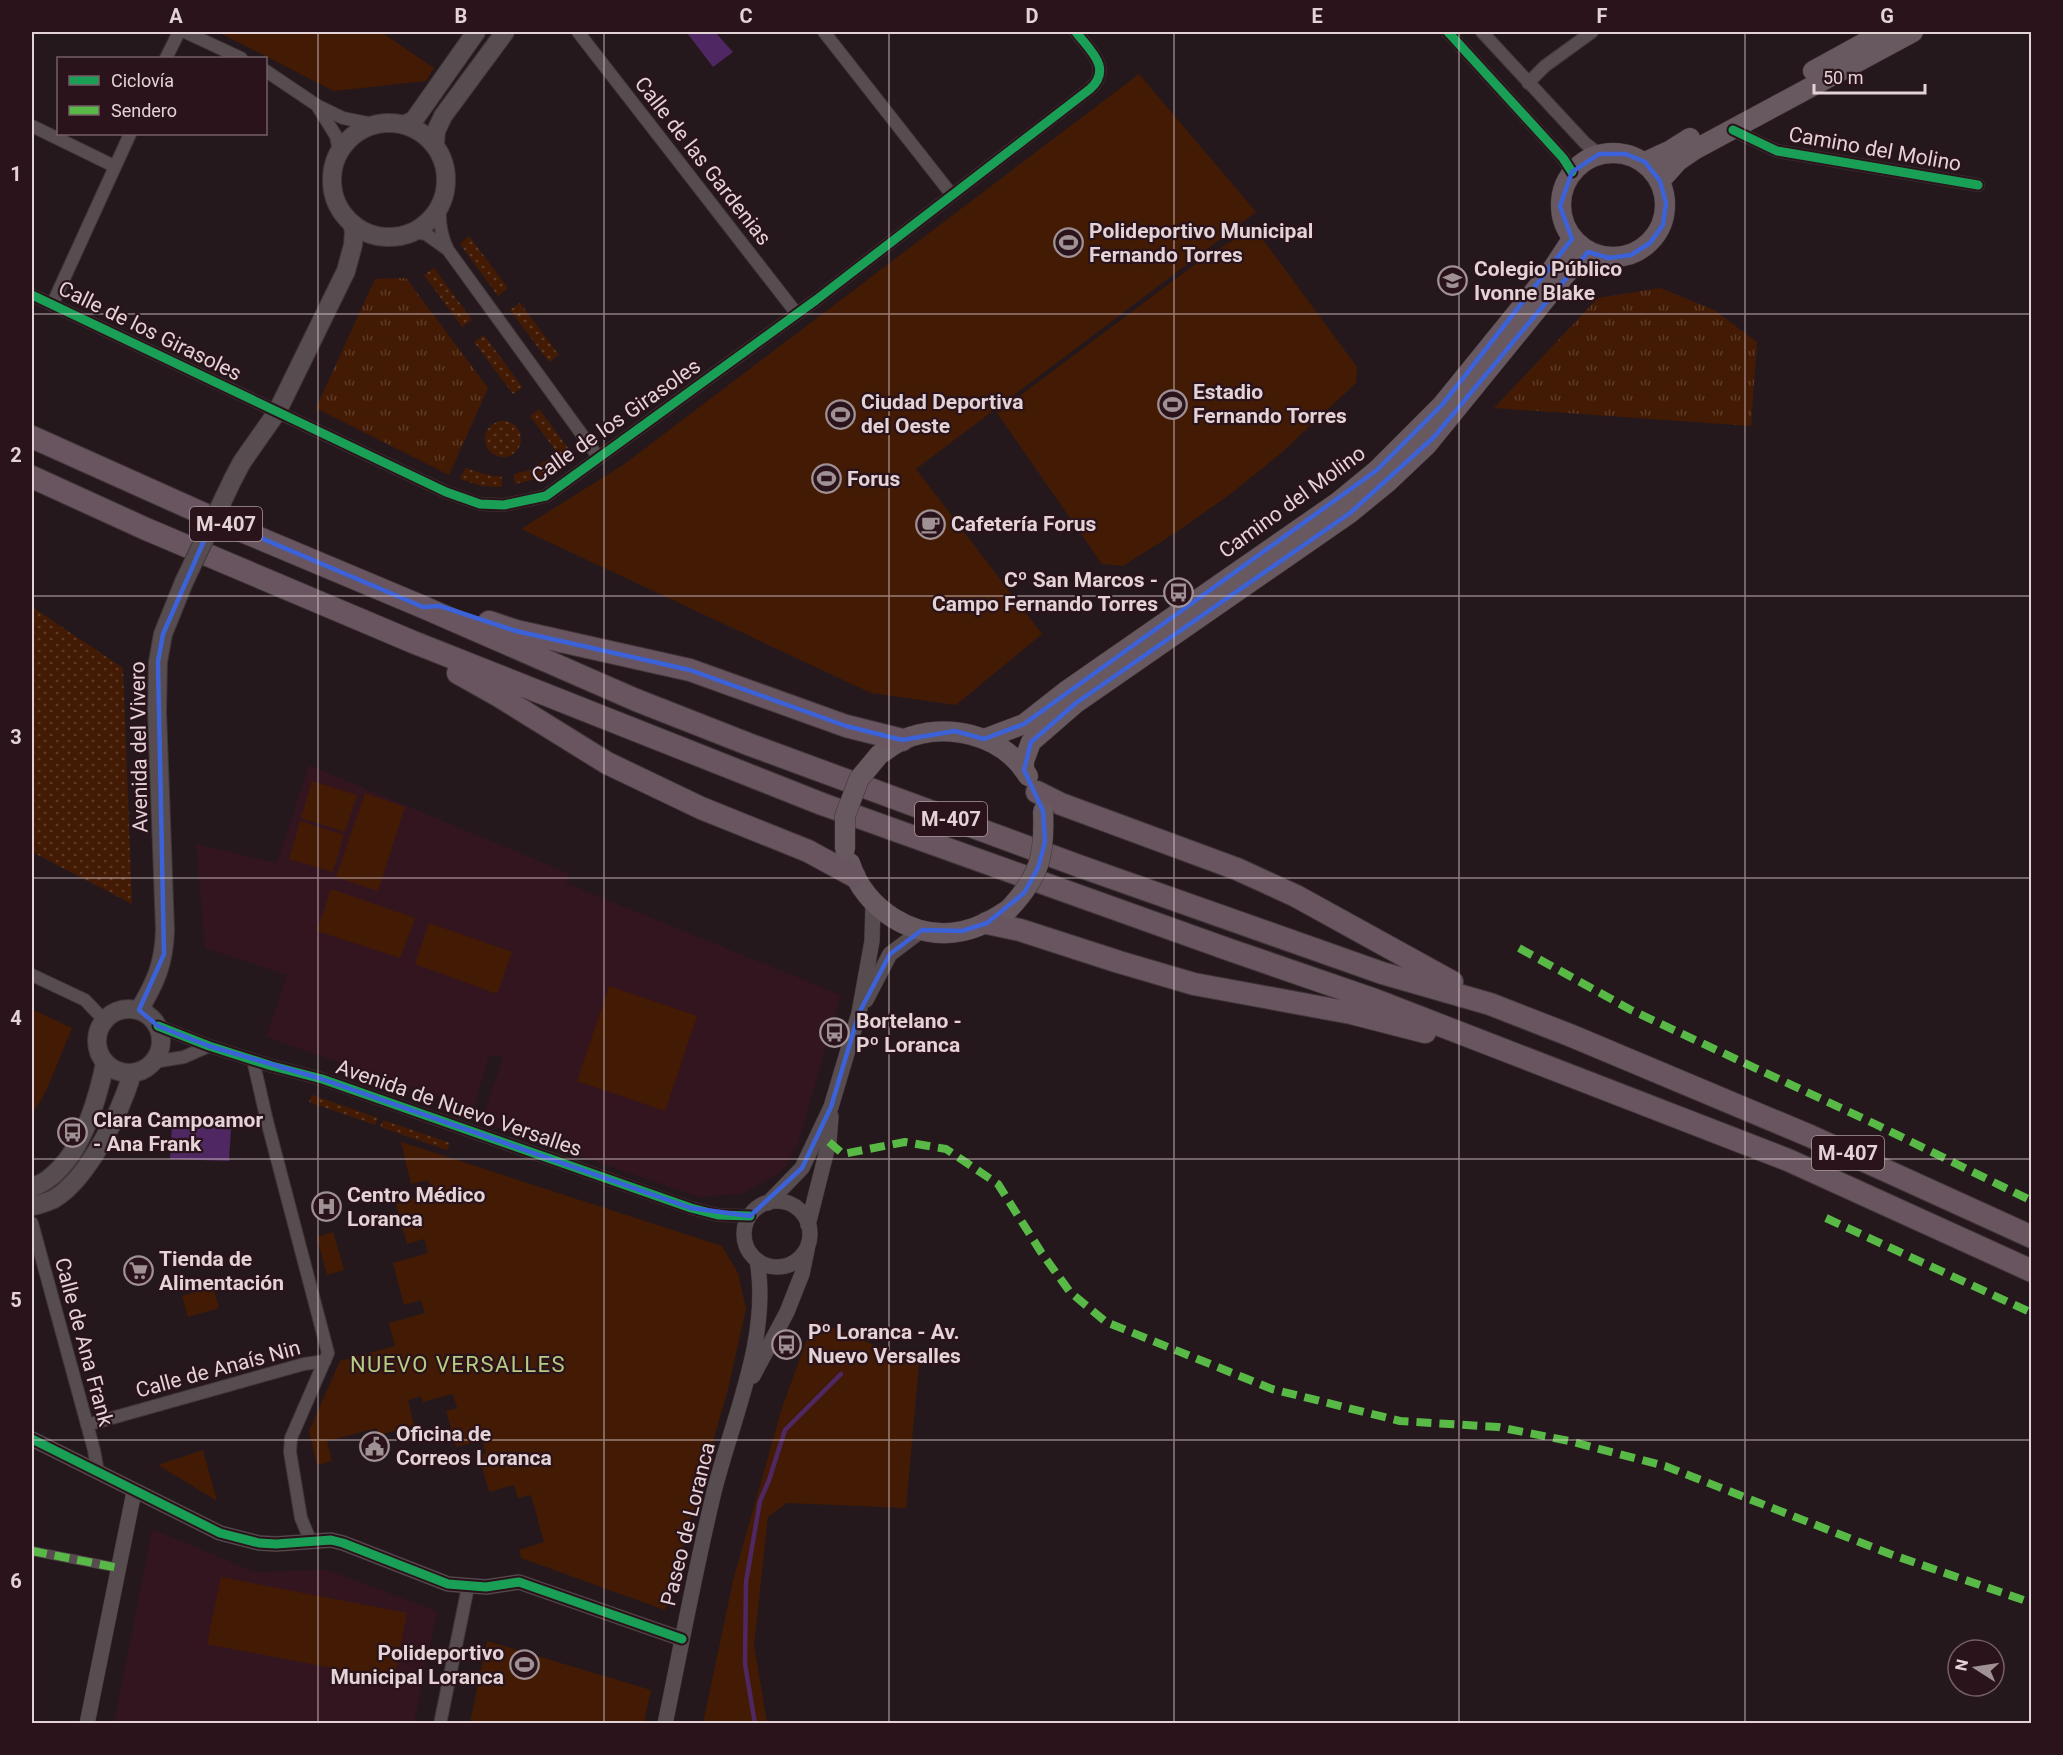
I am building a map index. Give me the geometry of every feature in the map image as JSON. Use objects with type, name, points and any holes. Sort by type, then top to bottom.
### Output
[{"type":"highway","name":"M-407","points":[[32,437],[235,528],[636,700],[1027,847],[1382,973],[1490,1004],[1810,1136],[2031,1237]]},
{"type":"highway","name":"M-407","points":[[32,477],[146,529],[413,642],[822,804],[1375,1000],[1788,1160],[2031,1271]]},
{"type":"highway","points":[[423,607],[440,606],[516,631],[690,670],[846,726],[902,740]]},
{"type":"highway","points":[[413,642],[422,654],[499,696],[608,763],[701,808],[808,851],[854,876]]},
{"type":"highway","points":[[1040,801],[1061,804],[1237,868],[1286,891],[1490,1004]]},
{"type":"highway","points":[[987,923],[1020,930],[1194,984],[1351,1013],[1456,1039],[1476,1038]]},
{"type":"main road","points":[[406,124],[414,120],[476,32]]},
{"type":"main road","points":[[435,143],[436,131],[443,116],[505,32]]},
{"type":"main road","points":[[1645,162],[1671,150],[1884,32]]},
{"type":"main road","name":"Camino del Molino","points":[[1660,181],[1678,160],[1913,32]]},
{"type":"main road","points":[[390,122],[406,124],[422,131],[435,143],[445,164],[447,186],[440,208],[429,222],[399,237],[383,237],[366,233],[351,223],[339,208],[333,190],[332,170],[339,152],[354,134],[374,124],[390,122]]},
{"type":"main road","points":[[1614,152],[1626,154],[1645,162],[1660,181],[1666,203],[1663,225],[1650,243],[1631,255],[1609,258],[1580,245],[1564,223],[1560,206],[1567,180],[1572,172],[1586,160],[1599,154],[1614,152]]},
{"type":"main road","name":"Avenida del Vivero","points":[[139,1010],[156,982],[164,954],[165,919],[157,711],[158,662],[163,634],[184,582],[233,479],[242,462],[277,412],[346,271],[353,245],[354,231],[351,223]]},
{"type":"main road","name":"Avenida del Vivero","points":[[346,271],[359,254],[383,237]]},
{"type":"main road","name":"Camino del Molino","points":[[984,739],[1024,724],[1066,691],[1338,502],[1377,470],[1442,405],[1553,268],[1580,245]]},
{"type":"main road","name":"Camino del Molino","points":[[1024,770],[1024,761],[1031,742],[1076,703],[1350,513],[1388,482],[1434,437],[1566,274],[1580,245]]},
{"type":"main road","points":[[955,731],[984,739],[1006,752],[1024,770],[1040,801],[1044,842],[1038,868],[1024,893],[1009,909],[987,923],[962,931],[943,933],[922,930],[894,920],[873,903],[854,876],[845,849],[845,816],[858,779],[879,755],[902,740],[928,732],[955,731]]},
{"type":"main road","points":[[127,1008],[139,1010],[150,1016],[158,1026],[162,1038],[160,1051],[154,1062],[144,1070],[132,1074],[119,1072],[105,1063],[100,1056],[96,1044],[98,1031],[104,1020],[114,1012],[127,1008]]},
{"type":"main road","points":[[32,1188],[48,1180],[65,1163],[81,1136],[100,1090],[105,1063]]},
{"type":"main road","points":[[32,1206],[55,1198],[79,1175],[102,1143],[124,1098],[132,1074]]},
{"type":"street","points":[[166,57],[179,32]]},
{"type":"street","points":[[185,32],[239,57]]},
{"type":"street","name":"Calle de las Gardenias","points":[[578,32],[797,314]]},
{"type":"street","points":[[824,32],[952,195]]},
{"type":"street","name":"Calle de los Girasoles","points":[[32,295],[446,492],[480,504],[504,506],[546,496],[797,314],[1099,81],[1101,71],[1098,61],[1076,32]]},
{"type":"street","points":[[1448,32],[1563,158],[1572,172]]},
{"type":"street","points":[[1482,32],[1585,143],[1599,154]]},
{"type":"street","points":[[1528,83],[1545,66],[1592,32]]},
{"type":"street","points":[[267,72],[318,106],[343,118],[374,124]]},
{"type":"street","points":[[318,106],[336,136],[339,152]]},
{"type":"street","points":[[32,126],[114,166]]},
{"type":"street","name":"Camino del Molino","points":[[1733,130],[1777,151],[1978,185]]},
{"type":"street","points":[[52,305],[130,135]]},
{"type":"street","points":[[440,208],[439,221],[442,238],[448,250],[600,458]]},
{"type":"street","points":[[413,232],[426,234],[448,250]]},
{"type":"street","points":[[768,1203],[802,1168],[831,1107],[859,1013],[872,940],[873,903]]},
{"type":"street","points":[[859,1013],[890,954],[922,930]]},
{"type":"street","points":[[32,975],[85,1000],[104,1020]]},
{"type":"street","name":"Avenida de Nuevo Versalles","points":[[158,1026],[209,1046],[322,1079],[691,1208],[718,1215],[750,1216]]},
{"type":"street","points":[[154,1062],[184,1056],[209,1046]]},
{"type":"street","name":"Calle de Anaís Nin","points":[[253,1060],[328,1353],[291,1438],[290,1452],[301,1518],[312,1542]]},
{"type":"street","points":[[808,1225],[804,1215],[791,1204],[780,1201],[768,1203],[758,1208],[750,1216],[744,1233],[746,1244],[757,1260],[775,1267],[787,1265],[802,1254],[808,1244],[808,1225],[829,1142],[831,1107]]},
{"type":"street","name":"Calle de Ana Frank","points":[[32,1223],[98,1472]]},
{"type":"street","name":"Paseo de Loranca","points":[[740,1406],[757,1366],[787,1312],[802,1274],[808,1244]]},
{"type":"street","name":"Paseo de Loranca","points":[[665,1724],[690,1593],[714,1492],[740,1406],[758,1325],[760,1292],[757,1260]]},
{"type":"street","name":"Calle de Anaís Nin","points":[[87,1425],[304,1364],[325,1361]]},
{"type":"street","points":[[32,1439],[220,1533],[259,1543],[331,1540],[448,1584],[468,1587],[519,1582],[682,1639]]},
{"type":"street","points":[[87,1724],[134,1492]]},
{"type":"street","points":[[32,1551],[119,1568]]},
{"type":"street","points":[[440,1724],[468,1587]]},
{"type":"highlighted area","points":[[1599,154],[1626,154],[1645,162],[1660,181],[1666,203],[1663,225],[1650,243],[1631,255],[1609,258],[1588,252],[1434,437],[1350,513],[1076,703],[1031,742],[1024,770],[1043,811],[1045,842],[1038,868],[1024,893],[987,923],[962,931],[922,930],[890,954],[859,1013],[831,1107],[802,1168],[750,1216],[691,1208],[322,1079],[209,1046],[158,1026],[139,1010],[164,954],[158,662],[163,634],[214,518],[423,607],[440,606],[516,631],[690,670],[846,726],[902,740],[955,731],[984,739],[1024,724],[1377,470],[1442,405],[1572,239],[1560,206],[1572,172]]},
{"type":"shaded area","points":[[715,32],[733,52],[713,67],[688,34]]},
{"type":"shaded area","points":[[309,765],[570,874],[566,883],[841,995],[799,1141],[786,1166],[774,1176],[743,1194],[699,1197],[481,1122],[503,1058],[489,1055],[474,1109],[266,1037],[287,975],[205,948],[196,844],[277,863]]},
{"type":"shaded area","points":[[172,1125],[231,1128],[229,1161],[170,1159]]},
{"type":"shaded area","points":[[152,1529],[255,1572],[327,1570],[437,1611],[414,1723],[114,1724]]},
{"type":"green space","points":[[218,32],[381,32],[434,68],[426,81],[334,91]]},
{"type":"green space","name":"Ciudad Deportiva del Oeste","points":[[1139,74],[1256,212],[916,469],[1042,634],[956,705],[871,693],[521,529],[623,465]]},
{"type":"green space","name":"Estadio Fernando Torres","points":[[1247,232],[1261,237],[1357,367],[1356,383],[1280,454],[1229,495],[1123,566],[1102,564],[997,413],[1202,259]]},
{"type":"green space","points":[[469,236],[508,288],[498,296],[460,244]]},
{"type":"green space","points":[[434,268],[472,320],[462,327],[424,275]]},
{"type":"green space","points":[[406,278],[488,388],[449,475],[316,408],[375,279]]},
{"type":"green space","points":[[1660,288],[1714,310],[1757,342],[1751,426],[1494,408],[1598,298]]},
{"type":"green space","points":[[520,303],[559,355],[549,362],[510,310]]},
{"type":"green space","points":[[484,335],[522,387],[513,394],[474,342]]},
{"type":"green space","points":[[539,409],[571,452],[562,459],[530,416]]},
{"type":"green space","points":[[503,421],[515,427],[521,439],[515,451],[503,457],[491,451],[485,439],[491,427]]},
{"type":"green space","points":[[548,459],[555,468],[537,479],[515,484],[514,474],[531,470]]},
{"type":"green space","points":[[465,468],[502,477],[502,487],[482,486],[460,479]]},
{"type":"green space","points":[[32,607],[123,668],[132,904],[32,852]]},
{"type":"green space","points":[[312,781],[357,795],[345,832],[301,818]]},
{"type":"green space","points":[[365,793],[405,807],[378,891],[336,877]]},
{"type":"green space","points":[[300,821],[344,835],[333,872],[289,859]]},
{"type":"green space","points":[[331,889],[415,918],[400,958],[317,931]]},
{"type":"green space","points":[[429,923],[512,952],[497,994],[415,964]]},
{"type":"green space","points":[[609,986],[697,1016],[665,1111],[577,1081]]},
{"type":"green space","points":[[32,1009],[72,1028],[46,1091],[32,1115]]},
{"type":"green space","points":[[312,1095],[378,1118],[375,1125],[309,1102]]},
{"type":"green space","points":[[383,1120],[450,1143],[447,1150],[380,1127]]},
{"type":"green space","points":[[401,1142],[722,1246],[738,1273],[746,1309],[728,1389],[665,1610],[521,1558],[519,1550],[544,1542],[531,1495],[518,1498],[514,1485],[489,1492],[479,1456],[486,1453],[482,1440],[456,1447],[446,1411],[457,1408],[453,1394],[423,1402],[421,1396],[408,1400],[414,1425],[379,1435],[377,1428],[327,1441],[332,1461],[317,1465],[309,1431],[340,1361],[395,1346],[389,1323],[425,1313],[421,1300],[404,1305],[393,1263],[428,1253],[424,1239],[407,1244],[396,1204],[432,1193],[428,1180],[411,1184]]},
{"type":"green space","points":[[333,1232],[344,1270],[327,1275],[317,1237]]},
{"type":"green space","points":[[213,1287],[219,1308],[188,1317],[182,1296]]},
{"type":"green space","points":[[814,1320],[919,1364],[906,1508],[787,1503],[768,1517],[754,1645],[767,1723],[703,1723],[733,1581],[781,1411]]},
{"type":"green space","points":[[203,1450],[217,1501],[158,1465]]},
{"type":"green space","points":[[221,1577],[407,1613],[394,1680],[207,1644]]},
{"type":"green space","name":"Polideportivo Municipal Loranca","points":[[487,1641],[651,1690],[644,1723],[470,1723]]},
{"type":"waterway","points":[[755,1724],[745,1664],[746,1582],[760,1501],[785,1430],[841,1374]]},
{"type":"marked path","points":[[1519,948],[1631,1010],[1875,1124],[2032,1201]]},
{"type":"marked path","points":[[829,1142],[843,1154],[905,1142],[946,1149],[998,1184],[1041,1252],[1070,1292],[1106,1322],[1272,1389],[1400,1421],[1498,1427],[1569,1441],[1665,1466],[1890,1554],[2032,1603]]},
{"type":"marked path","points":[[1826,1218],[2032,1313]]},
{"type":"marked path","points":[[32,1551],[119,1568]]},
{"type":"cycle path","points":[[32,295],[446,492],[480,504],[504,505],[546,496],[816,300],[1090,89],[1097,81],[1099,67],[1093,53],[1076,32]]},
{"type":"cycle path","points":[[1448,32],[1563,158],[1572,172]]},
{"type":"cycle path","points":[[1733,130],[1777,151],[1978,185]]},
{"type":"cycle path","points":[[158,1026],[209,1046],[322,1079],[691,1208],[718,1215],[750,1216]]},
{"type":"cycle path","points":[[32,1439],[220,1533],[259,1543],[331,1540],[448,1584],[486,1587],[519,1582],[682,1639]]},
{"type":"place","name":"Polideportivo Municipal Fernando Torres","points":[[1068,243]]},
{"type":"place","name":"Colegio Público Ivonne Blake","points":[[1453,281]]},
{"type":"place","name":"Estadio Fernando Torres","points":[[1172,404]]},
{"type":"place","name":"Ciudad Deportiva del Oeste","points":[[840,414]]},
{"type":"place","name":"Forus","points":[[826,479]]},
{"type":"place","name":"Cafetería Forus","points":[[930,524]]},
{"type":"place","name":"Cº San Marcos - Campo Fernando Torres","points":[[1179,592]]},
{"type":"place","name":"Bortelano - Pº Loranca","points":[[835,1033]]},
{"type":"place","name":"Clara Campoamor - Ana Frank","points":[[72,1132]]},
{"type":"place","name":"Centro Médico Loranca","points":[[326,1207]]},
{"type":"place","name":"Tienda de Alimentación","points":[[138,1271]]},
{"type":"place","name":"Pº Loranca - Av. Nuevo Versalles","points":[[787,1344]]},
{"type":"place","name":"Oficina de Correos Loranca","points":[[375,1446]]},
{"type":"place","name":"Polideportivo Municipal Loranca","points":[[525,1665]]},
{"type":"district","name":"NUEVO VERSALLES","points":[[458,1364]]}]
